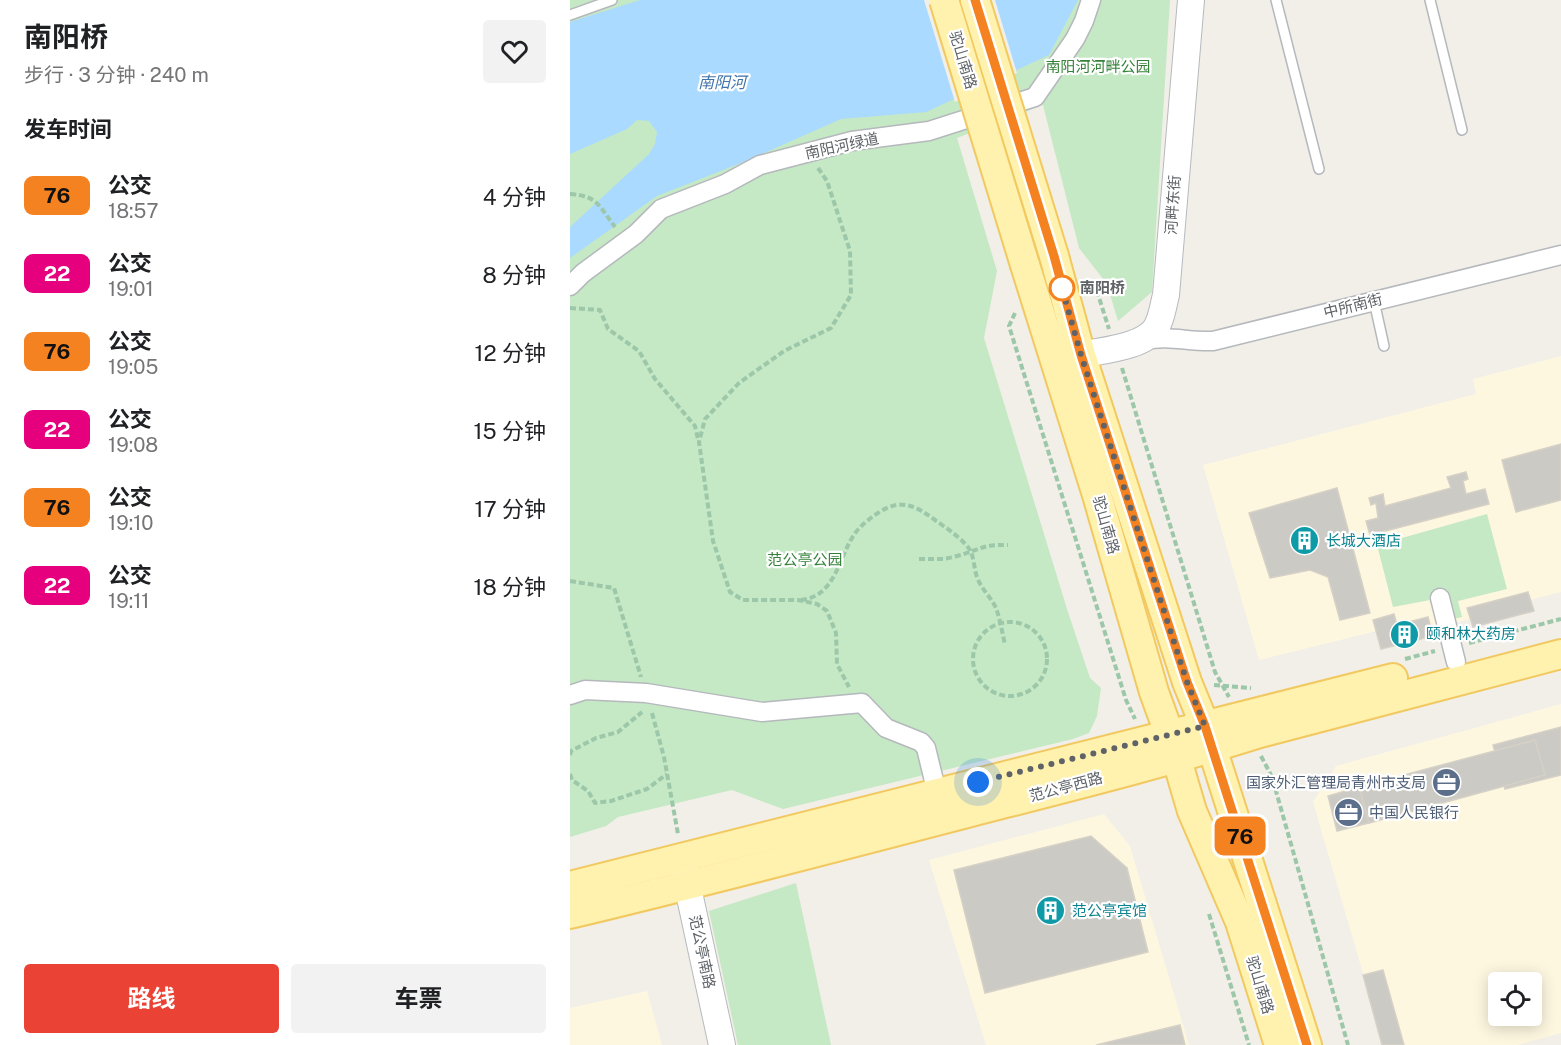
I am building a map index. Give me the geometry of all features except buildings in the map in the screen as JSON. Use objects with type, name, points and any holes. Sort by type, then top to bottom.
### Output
[{"type":"main road","name":"驼山南路","points":[[944,0],[1192,811],[1240,922],[1279,1045]]},
{"type":"main road","name":"驼山南路","points":[[975,0],[1081,355],[1307,1045]]},
{"type":"main road","name":"范公亭西路","points":[[570,886],[685,872],[1173,747],[1456,662],[1561,635]]},
{"type":"main road","name":"范公亭西路","points":[[1208,737],[1260,733],[1561,654]]},
{"type":"main road","name":"范公亭西路","points":[[570,914],[685,872],[937,793],[1111,748],[1173,747]]},
{"type":"street","name":"南阳河绿道","points":[[570,286],[583,273],[636,234],[661,209],[725,184],[760,165],[852,141],[929,131],[1035,97],[1075,39],[1091,0]]},
{"type":"street","name":"河畔东街","points":[[1144,340],[1155,330],[1166,295],[1191,0]]},
{"type":"street","name":"中所南街","points":[[1144,340],[1169,337],[1197,342],[1213,341],[1561,255]]},
{"type":"street","points":[[1081,355],[1144,340]]},
{"type":"street","points":[[1440,598],[1456,662]]},
{"type":"street","points":[[570,695],[585,690],[646,693],[762,712],[862,704],[886,728],[921,742],[926,748],[937,793]]},
{"type":"street","name":"范公亭南路","points":[[685,872],[722,1045]]},
{"type":"lane","points":[[570,15],[612,0]]},
{"type":"lane","points":[[1276,0],[1319,169]]},
{"type":"lane","points":[[1430,0],[1462,130]]},
{"type":"lane","points":[[1374,301],[1384,346]]},
{"type":"path","points":[[699,442],[705,419],[739,383],[784,351],[831,328],[851,295],[849,251],[826,180],[807,153]]},
{"type":"path","points":[[570,194],[588,196],[596,202],[618,232]]},
{"type":"path","points":[[1055,263],[1095,285],[1215,672],[1232,702]]},
{"type":"path","points":[[570,308],[600,310],[608,329],[639,351],[655,379],[695,426],[713,541],[730,592],[743,600],[813,598],[824,590],[836,573],[845,550],[856,532],[875,515],[885,508],[898,504],[915,507],[959,539],[971,551],[983,591],[995,606],[1005,644]]},
{"type":"path","points":[[919,560],[944,559],[983,545],[1008,545]]},
{"type":"path","points":[[570,581],[614,588]]},
{"type":"path","points":[[798,600],[817,604],[827,611],[836,633],[837,663],[846,683],[862,704]]},
{"type":"path","points":[[1015,622],[1032,628],[1041,637],[1046,648],[1048,660],[1046,672],[1039,683],[1018,696],[993,693],[982,685],[975,674],[972,662],[973,649],[987,630],[999,623],[1015,622]]},
{"type":"path","points":[[570,755],[571,752],[596,738],[618,732],[650,706]]},
{"type":"path","points":[[1259,752],[1272,777],[1348,1045]]},
{"type":"path","points":[[664,757],[685,872]]},
{"type":"path","points":[[570,774],[572,780],[588,791],[595,803],[611,801],[647,789],[667,774]]},
{"type":"shaded area","points":[[1561,356],[1561,592],[1530,600],[1528,592],[1468,607],[1470,619],[1431,629],[1428,617],[1397,625],[1394,614],[1374,620],[1377,631],[1259,660],[1203,465],[1476,394],[1473,379]]},
{"type":"shaded area","points":[[1561,704],[1561,1033],[1518,1045],[1384,1045],[1313,802],[1336,766]]},
{"type":"shaded area","points":[[1104,814],[1130,846],[1189,1045],[986,1045],[929,860]]},
{"type":"shaded area","points":[[647,991],[662,1045],[570,1045],[570,1008]]},
{"type":"green space","name":"范公亭公园","points":[[570,0],[1170,0],[1152,292],[1118,321],[1107,284],[1079,248],[1043,105],[957,138],[997,271],[984,338],[1090,678],[1101,688],[1097,716],[1089,733],[1073,739],[783,809],[732,790],[618,817],[606,826],[570,837]]},
{"type":"green space","points":[[1487,514],[1507,589],[1458,601],[1462,617],[1437,623],[1430,600],[1393,607],[1377,545]]},
{"type":"green space","points":[[796,883],[831,1045],[738,1045],[709,911]]},
{"type":"water","name":"南阳河","points":[[640,0],[1078,0],[1049,55],[926,112],[841,119],[746,161],[657,196],[570,258],[570,227],[649,154],[655,144],[657,132],[649,121],[637,120],[627,129],[570,154],[570,22]]},
{"type":"pier","points":[[924,0],[995,0],[1017,73],[955,102]]},
{"type":"bus line","name":"76","points":[[975,0],[1054,256],[1081,355],[1187,682],[1205,726],[1307,1045]]},
{"type":"place","name":"南阳桥","points":[[1062,288]]},
{"type":"place","name":"长城大酒店","points":[[1305,541]]},
{"type":"place","name":"颐和林大药房","points":[[1405,634]]},
{"type":"place","name":"国家外汇管理局青州市支局","points":[[1447,783]]},
{"type":"place","name":"中国人民银行","points":[[1348,813]]},
{"type":"place","name":"范公亭宾馆","points":[[1051,911]]},
{"type":"route","points":[[978,782],[1205,726],[1187,682],[1081,355],[1062,288]]},
{"type":"park label","name":"南阳河河畔公园","points":[[1098,67]]}]
